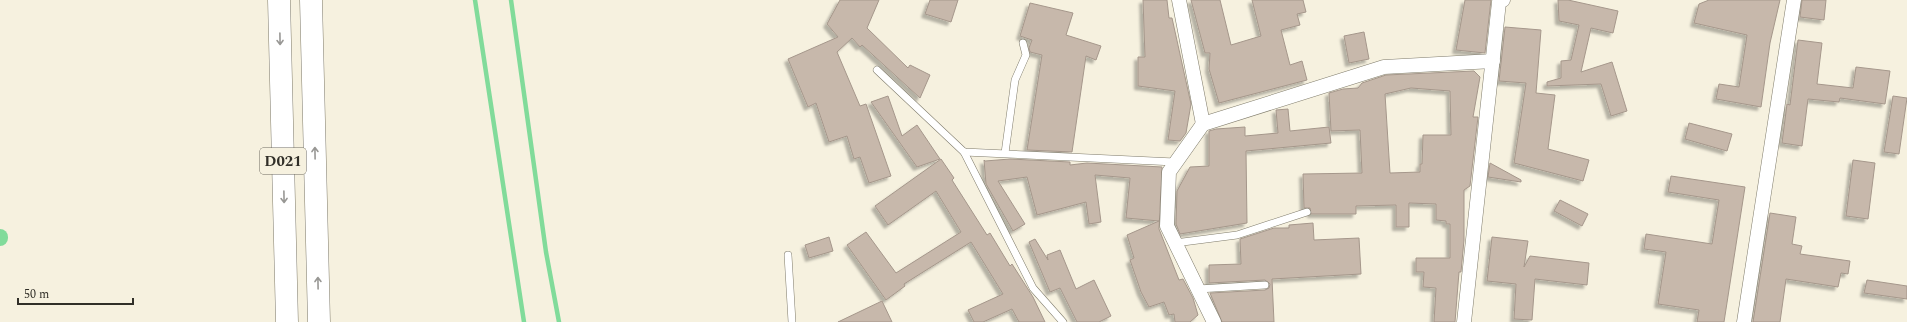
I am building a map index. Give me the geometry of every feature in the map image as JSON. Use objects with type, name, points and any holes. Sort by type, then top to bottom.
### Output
[{"type":"highway","points":[[279,0],[286,6],[295,8],[304,5],[311,0]]},
{"type":"highway","name":"D021","points":[[279,0],[287,322]]},
{"type":"highway","name":"D021","points":[[311,0],[319,322]]},
{"type":"street","points":[[1178,0],[1203,124]]},
{"type":"street","points":[[1464,322],[1499,2],[1503,0]]},
{"type":"street","points":[[1744,322],[1794,0]]},
{"type":"street","points":[[1214,322],[1167,226],[1169,172],[1203,124],[1384,67],[1493,61]]},
{"type":"lane","points":[[1005,153],[1015,80],[1026,55],[1023,43]]},
{"type":"lane","points":[[877,70],[964,152],[1033,288],[1063,322]]},
{"type":"lane","points":[[964,152],[1176,162]]},
{"type":"lane","points":[[1175,243],[1237,235],[1307,212]]},
{"type":"lane","points":[[788,254],[792,322]]},
{"type":"lane","points":[[1198,289],[1265,285]]},
{"type":"building","points":[[840,0],[879,0],[867,28],[908,68],[910,65],[930,75],[920,98],[862,45],[860,47],[852,38],[837,52],[860,106],[866,104],[891,176],[869,183],[860,157],[854,159],[847,136],[829,142],[816,103],[808,107],[788,59],[838,37],[827,24]]},
{"type":"building","points":[[930,0],[958,0],[951,22],[925,14]]},
{"type":"building","points":[[1143,0],[1167,0],[1169,18],[1172,18],[1191,104],[1186,133],[1180,141],[1168,140],[1175,91],[1138,86],[1138,57],[1145,57]]},
{"type":"building","points":[[1191,0],[1220,0],[1231,45],[1261,36],[1252,0],[1303,0],[1306,12],[1297,14],[1300,25],[1281,30],[1290,65],[1302,61],[1307,80],[1219,103],[1209,69],[1210,53],[1205,53]]},
{"type":"building","points":[[1465,0],[1491,0],[1485,53],[1456,50]]},
{"type":"building","points":[[1558,0],[1568,0],[1618,11],[1613,33],[1591,28],[1581,72],[1612,62],[1627,111],[1611,116],[1601,84],[1547,86],[1547,82],[1561,78],[1561,61],[1571,60],[1579,25],[1559,21]]},
{"type":"building","points":[[1709,0],[1780,0],[1770,43],[1761,107],[1716,99],[1719,84],[1739,87],[1747,35],[1694,23],[1699,4]]},
{"type":"building","points":[[1802,0],[1826,0],[1824,20],[1800,17]]},
{"type":"building","points":[[1030,3],[1073,13],[1066,35],[1101,46],[1096,60],[1086,56],[1072,152],[1027,150],[1042,55],[1030,52],[1029,48],[1032,40],[1020,36]]},
{"type":"building","points":[[1505,27],[1541,30],[1536,93],[1555,95],[1548,149],[1589,160],[1583,181],[1514,163],[1526,83],[1499,81]]},
{"type":"building","points":[[1364,32],[1369,59],[1349,63],[1344,36]]},
{"type":"building","points":[[1798,40],[1822,43],[1817,84],[1853,88],[1856,67],[1890,71],[1885,104],[1840,98],[1839,102],[1808,99],[1802,146],[1782,143],[1787,104],[1790,105]]},
{"type":"building","points":[[1474,71],[1480,77],[1473,117],[1478,117],[1470,186],[1464,190],[1464,240],[1461,272],[1459,272],[1455,322],[1434,322],[1436,288],[1423,287],[1424,272],[1416,272],[1416,258],[1450,258],[1450,224],[1446,224],[1446,221],[1436,220],[1436,204],[1409,203],[1409,227],[1396,227],[1396,205],[1356,206],[1356,214],[1311,214],[1310,208],[1304,208],[1303,174],[1362,173],[1360,130],[1331,131],[1329,93],[1343,89],[1358,88],[1362,83],[1386,75]],"holes":[[[1411,88],[1450,91],[1451,135],[1423,135],[1422,164],[1420,164],[1420,172],[1390,173],[1385,94]]]},
{"type":"building","points":[[888,96],[902,136],[917,125],[940,159],[917,167],[871,102]]},
{"type":"building","points":[[1893,96],[1907,98],[1899,154],[1884,152]]},
{"type":"building","points":[[1288,109],[1290,131],[1329,127],[1331,143],[1246,151],[1247,223],[1180,234],[1176,224],[1177,191],[1190,167],[1209,166],[1209,131],[1216,129],[1245,127],[1245,136],[1278,133],[1276,110]]},
{"type":"building","points":[[1689,123],[1732,134],[1727,151],[1685,139]]},
{"type":"building","points":[[941,159],[954,178],[952,180],[987,235],[990,233],[1010,266],[1012,264],[1033,297],[1045,322],[1019,322],[1012,309],[983,322],[974,322],[968,310],[1003,294],[971,242],[904,284],[905,286],[886,300],[847,245],[866,232],[896,273],[961,232],[936,191],[888,225],[875,206]]},
{"type":"building","points":[[1010,159],[1070,162],[1070,165],[1087,163],[1162,167],[1159,229],[1179,280],[1183,279],[1193,298],[1198,315],[1190,322],[1175,322],[1174,314],[1169,315],[1164,302],[1149,307],[1141,292],[1130,260],[1134,258],[1127,235],[1159,221],[1126,218],[1130,178],[1095,175],[1101,222],[1089,224],[1086,202],[1037,215],[1027,177],[998,181],[1025,224],[1013,231],[986,184],[984,160]]},
{"type":"building","points":[[1853,160],[1875,163],[1868,219],[1846,216]]},
{"type":"building","points":[[1490,163],[1521,180],[1521,182],[1488,177]]},
{"type":"building","points":[[1671,176],[1745,187],[1724,322],[1697,322],[1699,310],[1658,304],[1666,252],[1644,249],[1646,234],[1712,244],[1719,200],[1668,192]]},
{"type":"building","points":[[1560,200],[1588,214],[1582,226],[1554,211]]},
{"type":"building","points":[[1770,213],[1796,217],[1792,244],[1802,246],[1800,254],[1850,261],[1848,274],[1841,273],[1838,287],[1786,279],[1780,322],[1753,322]]},
{"type":"building","points":[[1313,223],[1314,240],[1359,238],[1361,274],[1272,279],[1274,322],[1222,322],[1210,293],[1265,290],[1269,288],[1270,284],[1265,280],[1209,283],[1209,265],[1241,264],[1240,239],[1274,228],[1289,228],[1289,225]]},
{"type":"building","points":[[829,237],[833,251],[809,258],[805,245]]},
{"type":"building","points":[[1492,237],[1528,241],[1524,267],[1530,256],[1589,263],[1587,285],[1535,279],[1532,320],[1514,319],[1516,284],[1487,281]]},
{"type":"building","points":[[1035,239],[1048,260],[1047,255],[1060,250],[1076,289],[1094,280],[1111,316],[1099,322],[1077,322],[1060,288],[1050,292],[1029,242]]},
{"type":"building","points":[[1867,280],[1907,286],[1907,299],[1864,293]]},
{"type":"building","points":[[882,301],[892,322],[838,322]]},
{"type":"waterway","points":[[475,0],[524,322]]},
{"type":"waterway","points":[[511,0],[546,252],[559,322]]}]
